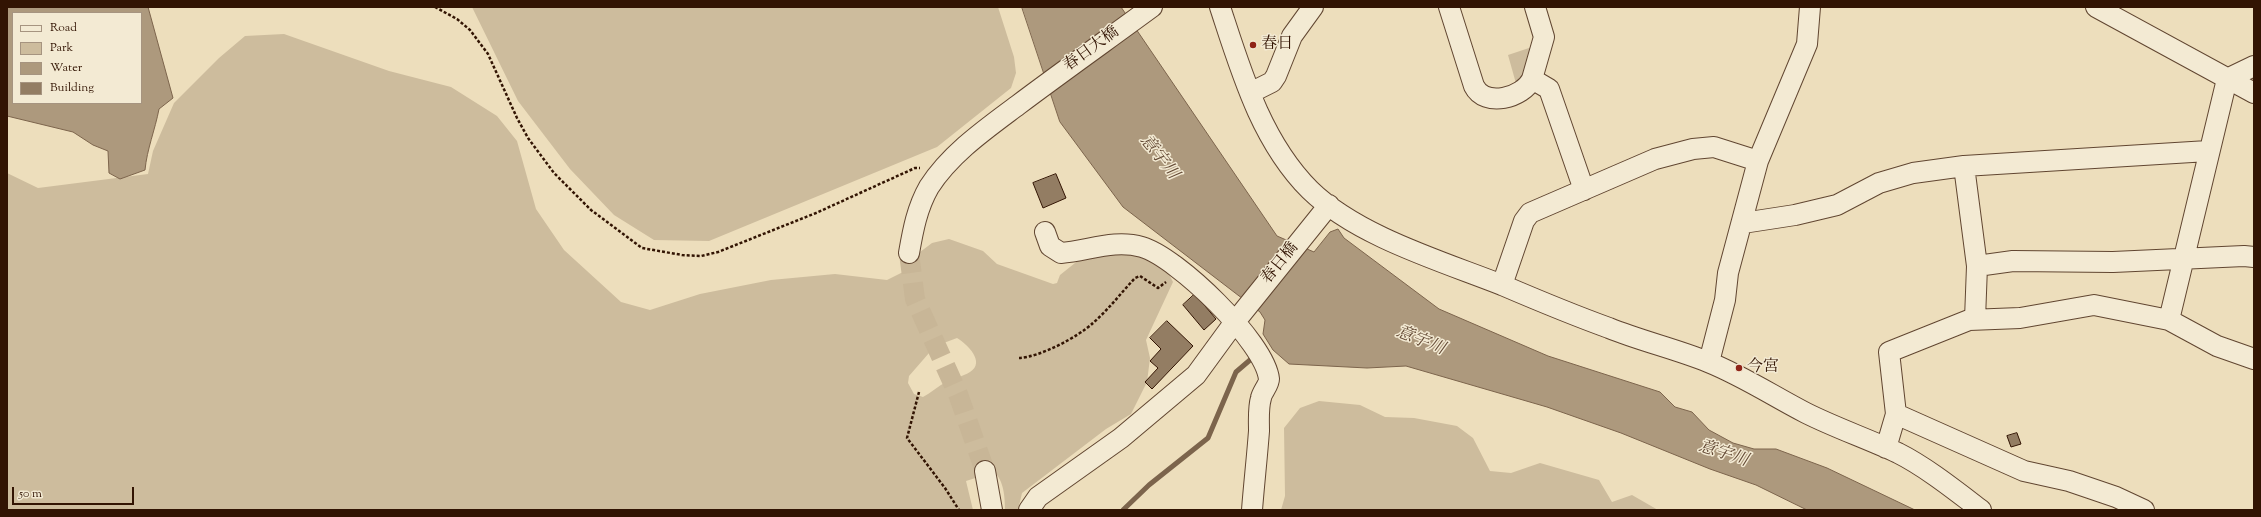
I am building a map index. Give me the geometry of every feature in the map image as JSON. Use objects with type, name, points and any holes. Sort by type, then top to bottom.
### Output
[{"type":"street","name":"春日大橋","points":[[909,253],[915,218],[936,178],[964,148],[1033,94],[1152,7]]},
{"type":"street","points":[[1220,7],[1250,93],[1273,141],[1290,166],[1325,209],[1379,234],[1610,329],[1709,362],[1745,378],[1805,413],[1886,448],[1909,460],[1981,510]]},
{"type":"street","points":[[1250,93],[1272,82],[1276,76],[1292,36],[1313,7]]},
{"type":"street","points":[[1449,7],[1474,86],[1481,96],[1493,99],[1519,94],[1529,86],[1544,37],[1535,7]]},
{"type":"street","points":[[1709,362],[1725,300],[1728,272],[1743,223],[1758,161],[1807,44],[1810,7]]},
{"type":"street","points":[[2096,7],[2254,93]]},
{"type":"street","points":[[2226,78],[2254,66]]},
{"type":"street","points":[[2169,320],[2226,78]]},
{"type":"street","points":[[1532,79],[1549,89],[1584,190]]},
{"type":"street","points":[[1502,285],[1524,221],[1530,213],[1655,159],[1704,147],[1714,147],[1758,161]]},
{"type":"street","points":[[1743,223],[1795,215],[1837,205],[1879,183],[1913,173],[1964,166],[2208,151]]},
{"type":"street","points":[[1964,166],[1977,266],[1975,319]]},
{"type":"street","name":"春日橋","points":[[1029,510],[1038,497],[1121,438],[1196,375],[1237,319],[1325,209]]},
{"type":"street","points":[[1045,232],[1050,246],[1061,253],[1101,245],[1141,246],[1160,254],[1187,275],[1237,319],[1254,344],[1266,367],[1269,380],[1261,398],[1252,510]]},
{"type":"street","points":[[1977,266],[2014,261],[2085,263],[2183,260],[2226,256],[2254,257]]},
{"type":"street","points":[[1886,448],[1896,414],[1889,352],[1969,320],[2020,318],[2094,305],[2169,320],[2217,346],[2254,358]]},
{"type":"street","points":[[1896,414],[2024,471],[2069,481],[2116,497],[2144,510]]},
{"type":"street","points":[[985,472],[992,510]]},
{"type":"path","points":[[435,7],[457,19],[470,30],[488,54],[517,118],[528,138],[554,173],[591,210],[642,248],[682,255],[701,256],[718,252],[816,213],[915,168],[920,168],[936,178]]},
{"type":"path","points":[[1019,358],[1030,358],[1053,348],[1093,324],[1135,278],[1140,276],[1158,288],[1168,280],[1187,275]]},
{"type":"path","points":[[919,392],[907,438],[945,488],[959,510]]},
{"type":"green space","points":[[472,7],[998,7],[1014,57],[1016,73],[1011,88],[937,147],[709,241],[654,240],[614,215],[570,169],[518,101]]},
{"type":"green space","points":[[284,34],[389,71],[451,87],[497,116],[517,141],[536,209],[564,250],[621,302],[650,310],[700,294],[771,280],[835,274],[887,280],[905,271],[920,252],[932,243],[949,239],[983,251],[997,264],[1053,284],[1057,283],[1060,275],[1085,255],[1121,248],[1162,260],[1173,282],[1146,340],[1150,358],[1147,382],[1131,414],[1106,429],[1022,493],[1018,510],[1005,510],[1002,484],[994,472],[966,481],[973,510],[7,510],[7,173],[38,188],[148,174],[153,151],[174,103],[219,58],[245,36]],"holes":[[[957,338],[966,344],[976,358],[974,368],[967,374],[943,384],[923,397],[914,394],[908,383],[909,376],[929,353],[941,344]]]},
{"type":"green space","points":[[1535,46],[1525,82],[1517,87],[1508,55]]},
{"type":"green space","points":[[1319,401],[1360,405],[1385,417],[1414,418],[1457,426],[1473,438],[1490,471],[1511,473],[1540,463],[1599,480],[1612,502],[1632,495],[1658,510],[1281,510],[1285,496],[1284,428],[1300,408]]},
{"type":"water","points":[[7,7],[148,7],[173,98],[159,109],[147,155],[145,170],[120,179],[109,173],[108,151],[93,145],[73,132],[7,116]]},
{"type":"water","name":"意宇川","points":[[1022,7],[1121,7],[1277,236],[1314,252],[1330,232],[1338,229],[1344,238],[1439,309],[1548,356],[1660,392],[1675,407],[1692,412],[1709,430],[1733,443],[1754,449],[1776,449],[1827,468],[1915,510],[1807,510],[1756,485],[1710,469],[1621,433],[1547,407],[1406,366],[1367,368],[1289,364],[1273,350],[1263,334],[1265,320],[1260,312],[1123,207],[1060,122]]},
{"type":"building","points":[[1056,174],[1066,198],[1043,208],[1033,183]]},
{"type":"building","points":[[1195,294],[1216,319],[1204,330],[1183,305]]},
{"type":"building","points":[[1167,321],[1193,346],[1152,389],[1145,382],[1158,368],[1150,361],[1161,349],[1150,338]]},
{"type":"building","points":[[2017,433],[2021,444],[2011,447],[2007,436]]},
{"type":"waterway","points":[[1123,510],[1149,485],[1208,438],[1236,372],[1250,360]]},
{"type":"tunnel","points":[[909,253],[915,299],[958,394],[985,471]]},
{"type":"place","name":"春日","points":[[1253,45]]},
{"type":"place","name":"今宮","points":[[1739,368]]}]
